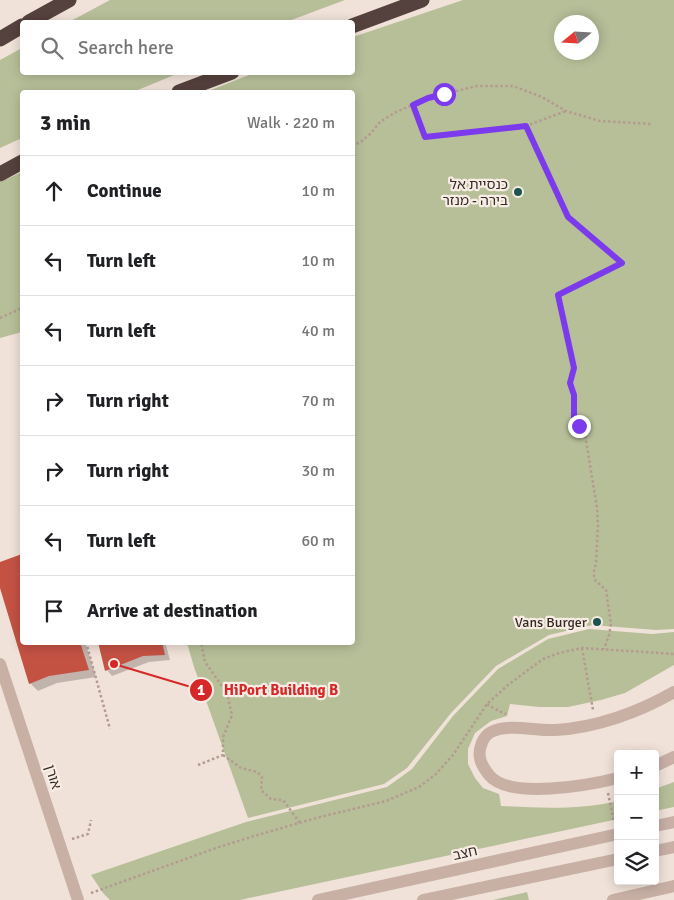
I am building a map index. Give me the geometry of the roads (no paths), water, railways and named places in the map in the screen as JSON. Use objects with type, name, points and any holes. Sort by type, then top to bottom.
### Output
[{"type":"highway","points":[[33,20],[69,0]]},
{"type":"highway","points":[[355,25],[422,0]]},
{"type":"highway","points":[[0,39],[20,27]]},
{"type":"highway","points":[[184,90],[224,75]]},
{"type":"highway","points":[[0,174],[20,163]]},
{"type":"street","name":"אורן","points":[[0,664],[78,899]]},
{"type":"street","points":[[612,780],[543,789],[519,789],[490,777],[484,769],[480,758],[480,748],[483,739],[489,733],[500,729],[512,727],[534,730],[582,728],[626,714],[674,692]]},
{"type":"street","points":[[659,764],[674,757]]},
{"type":"street","points":[[659,825],[674,822]]},
{"type":"street","name":"חצב","points":[[318,900],[614,836]]},
{"type":"street","points":[[659,850],[674,847]]},
{"type":"street","points":[[423,900],[614,859]]},
{"type":"street","points":[[614,900],[674,886]]},
{"type":"place","name":"כנסיית אל בירה - מנזר","points":[[518,192]]},
{"type":"place","name":"Vans Burger","points":[[597,622]]},
{"type":"place","name":"HiPort Building B","points":[[114,664]]}]
